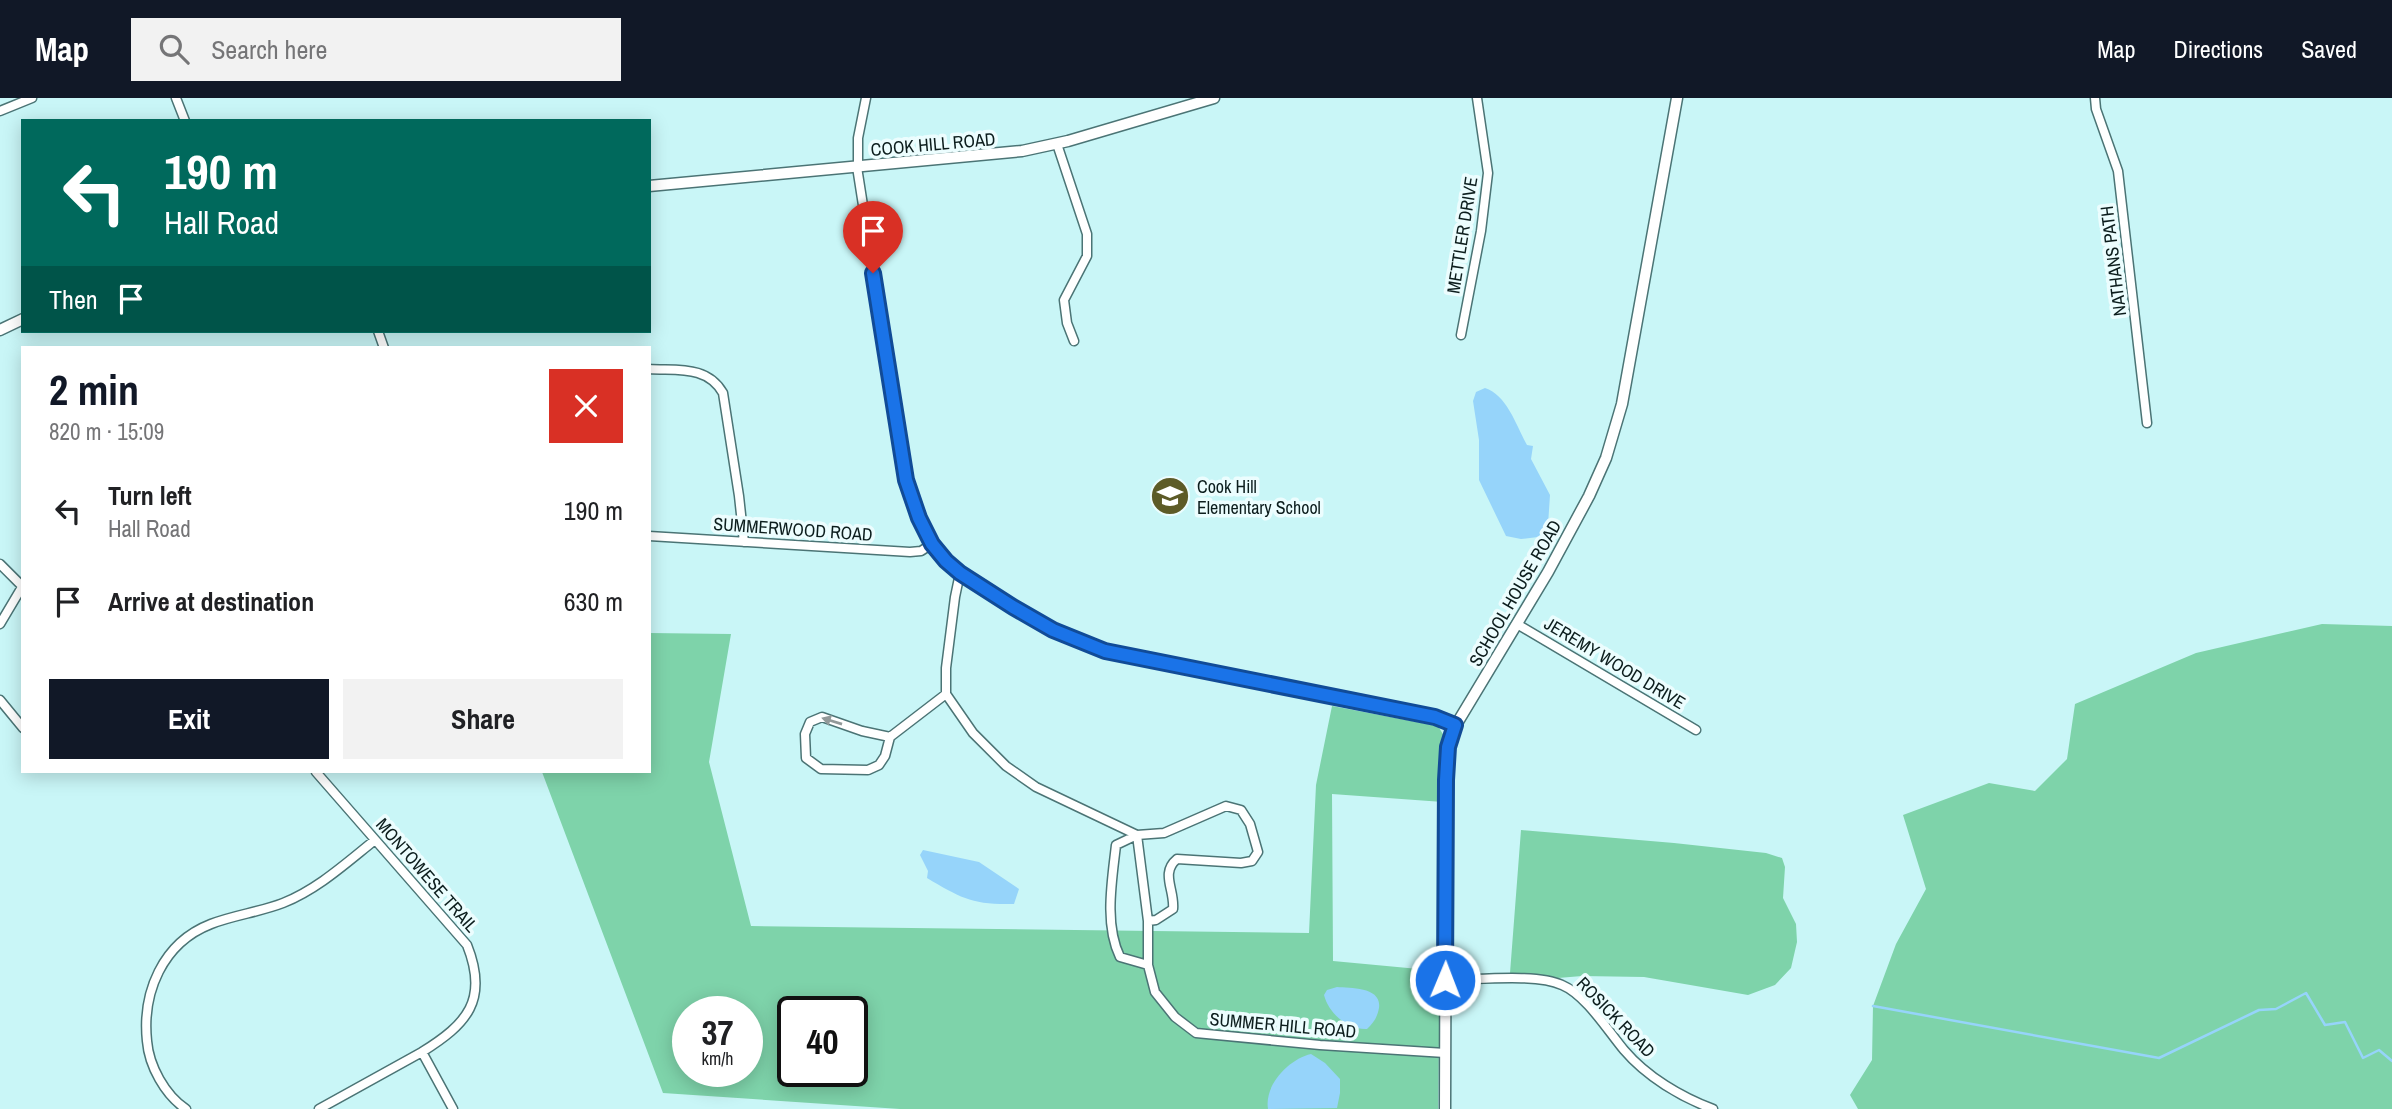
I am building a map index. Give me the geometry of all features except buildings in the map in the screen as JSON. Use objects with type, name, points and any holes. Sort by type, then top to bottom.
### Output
[{"type":"street","points":[[0,111],[32,98]]},
{"type":"street","points":[[176,98],[184,119]]},
{"type":"street","points":[[866,98],[858,138],[858,167],[906,480],[919,518],[932,544],[946,561],[960,573],[1053,630],[1105,651],[1435,717],[1455,725]]},
{"type":"street","name":"COOK HILL ROAD","points":[[651,186],[1004,153],[1057,144],[1214,98]]},
{"type":"street","name":"METTLER DRIVE","points":[[1461,335],[1481,231],[1488,173],[1477,98]]},
{"type":"street","name":"SCHOOL HOUSE ROAD","points":[[1445,1109],[1448,747],[1455,725],[1548,572],[1589,496],[1613,439],[1622,404],[1677,98]]},
{"type":"street","name":"NATHANS PATH","points":[[2095,98],[2096,109],[2118,171],[2147,423]]},
{"type":"street","points":[[1057,144],[1087,234],[1087,256],[1064,300],[1067,323],[1074,341]]},
{"type":"street","points":[[0,330],[21,320]]},
{"type":"street","points":[[651,369],[706,374],[718,383],[723,393],[744,541]]},
{"type":"street","name":"SUMMERWOOD ROAD","points":[[651,536],[910,552],[921,551],[932,544]]},
{"type":"street","points":[[0,564],[21,585]]},
{"type":"street","points":[[960,573],[945,675],[946,694],[973,733],[1006,766],[1036,787],[1137,835]]},
{"type":"street","points":[[0,624],[21,590]]},
{"type":"street","name":"JEREMY WOOD DRIVE","points":[[1517,624],[1696,730]]},
{"type":"street","points":[[890,737],[862,731],[822,717],[810,722],[805,734],[806,758],[821,769],[868,770],[879,765],[885,756],[890,737],[946,694]]},
{"type":"street","points":[[0,699],[21,725]]},
{"type":"street","name":"MONTOWESE TRAIL","points":[[317,773],[467,945],[475,965],[476,991],[466,1017],[447,1036],[319,1109]]},
{"type":"street","points":[[1148,921],[1156,920],[1173,909],[1174,900],[1167,874],[1170,865],[1177,859],[1241,863],[1252,861],[1258,852],[1250,824],[1241,810],[1226,806],[1164,833],[1137,835],[1116,845],[1111,896],[1114,946],[1120,957],[1148,965]]},
{"type":"street","name":"SUMMER HILL ROAD","points":[[1137,835],[1148,921],[1148,965],[1155,992],[1175,1017],[1196,1032],[1321,1045],[1445,1053]]},
{"type":"street","points":[[186,1109],[162,1084],[148,1053],[144,1018],[154,976],[178,945],[209,925],[283,903],[327,879],[375,840]]},
{"type":"street","name":"ROSICK ROAD","points":[[1445,980],[1542,979],[1563,985],[1581,998],[1627,1054],[1658,1080],[1693,1102],[1713,1109]]},
{"type":"street","points":[[422,1052],[453,1109]]},
{"type":"green space","points":[[2322,624],[2392,626],[2392,1109],[1858,1109],[1850,1095],[1872,1060],[1873,1006],[1896,944],[1926,889],[1903,815],[1989,783],[2035,791],[2067,759],[2075,704],[2196,653]]},
{"type":"green space","points":[[651,633],[731,634],[709,762],[751,926],[1309,933],[1316,785],[1332,706],[1438,726],[1444,736],[1443,802],[1332,794],[1333,961],[1440,971],[1438,1109],[900,1109],[663,1093],[542,773],[651,773]]},
{"type":"green space","points":[[1521,830],[1674,843],[1766,853],[1782,858],[1785,867],[1783,898],[1796,924],[1797,942],[1791,968],[1775,985],[1748,995],[1644,977],[1558,978],[1510,973]]},
{"type":"water","points":[[1485,388],[1505,404],[1527,445],[1533,446],[1531,459],[1550,495],[1548,525],[1538,537],[1521,539],[1506,536],[1479,480],[1479,440],[1473,401],[1476,392]]},
{"type":"water","points":[[923,850],[979,862],[1019,889],[1014,904],[967,899],[927,878],[928,871],[920,855]]},
{"type":"water","points":[[1337,987],[1364,990],[1376,996],[1379,1008],[1375,1020],[1367,1029],[1346,1024],[1330,1008],[1324,995],[1327,990]]},
{"type":"water","points":[[1311,1054],[1325,1063],[1340,1079],[1337,1108],[1268,1109],[1270,1091],[1280,1074],[1294,1061]]},
{"type":"waterway","points":[[1873,1006],[2159,1058],[2259,1010],[2276,1009],[2306,993],[2325,1025],[2345,1022],[2363,1058],[2379,1050],[2392,1061]]},
{"type":"place","name":"Cook Hill Elementary School","points":[[1170,496]]},
{"type":"route","points":[[873,273],[906,480],[919,518],[932,544],[960,573],[1053,630],[1105,651],[1435,717],[1455,725],[1448,747],[1446,780],[1445,980]]}]
